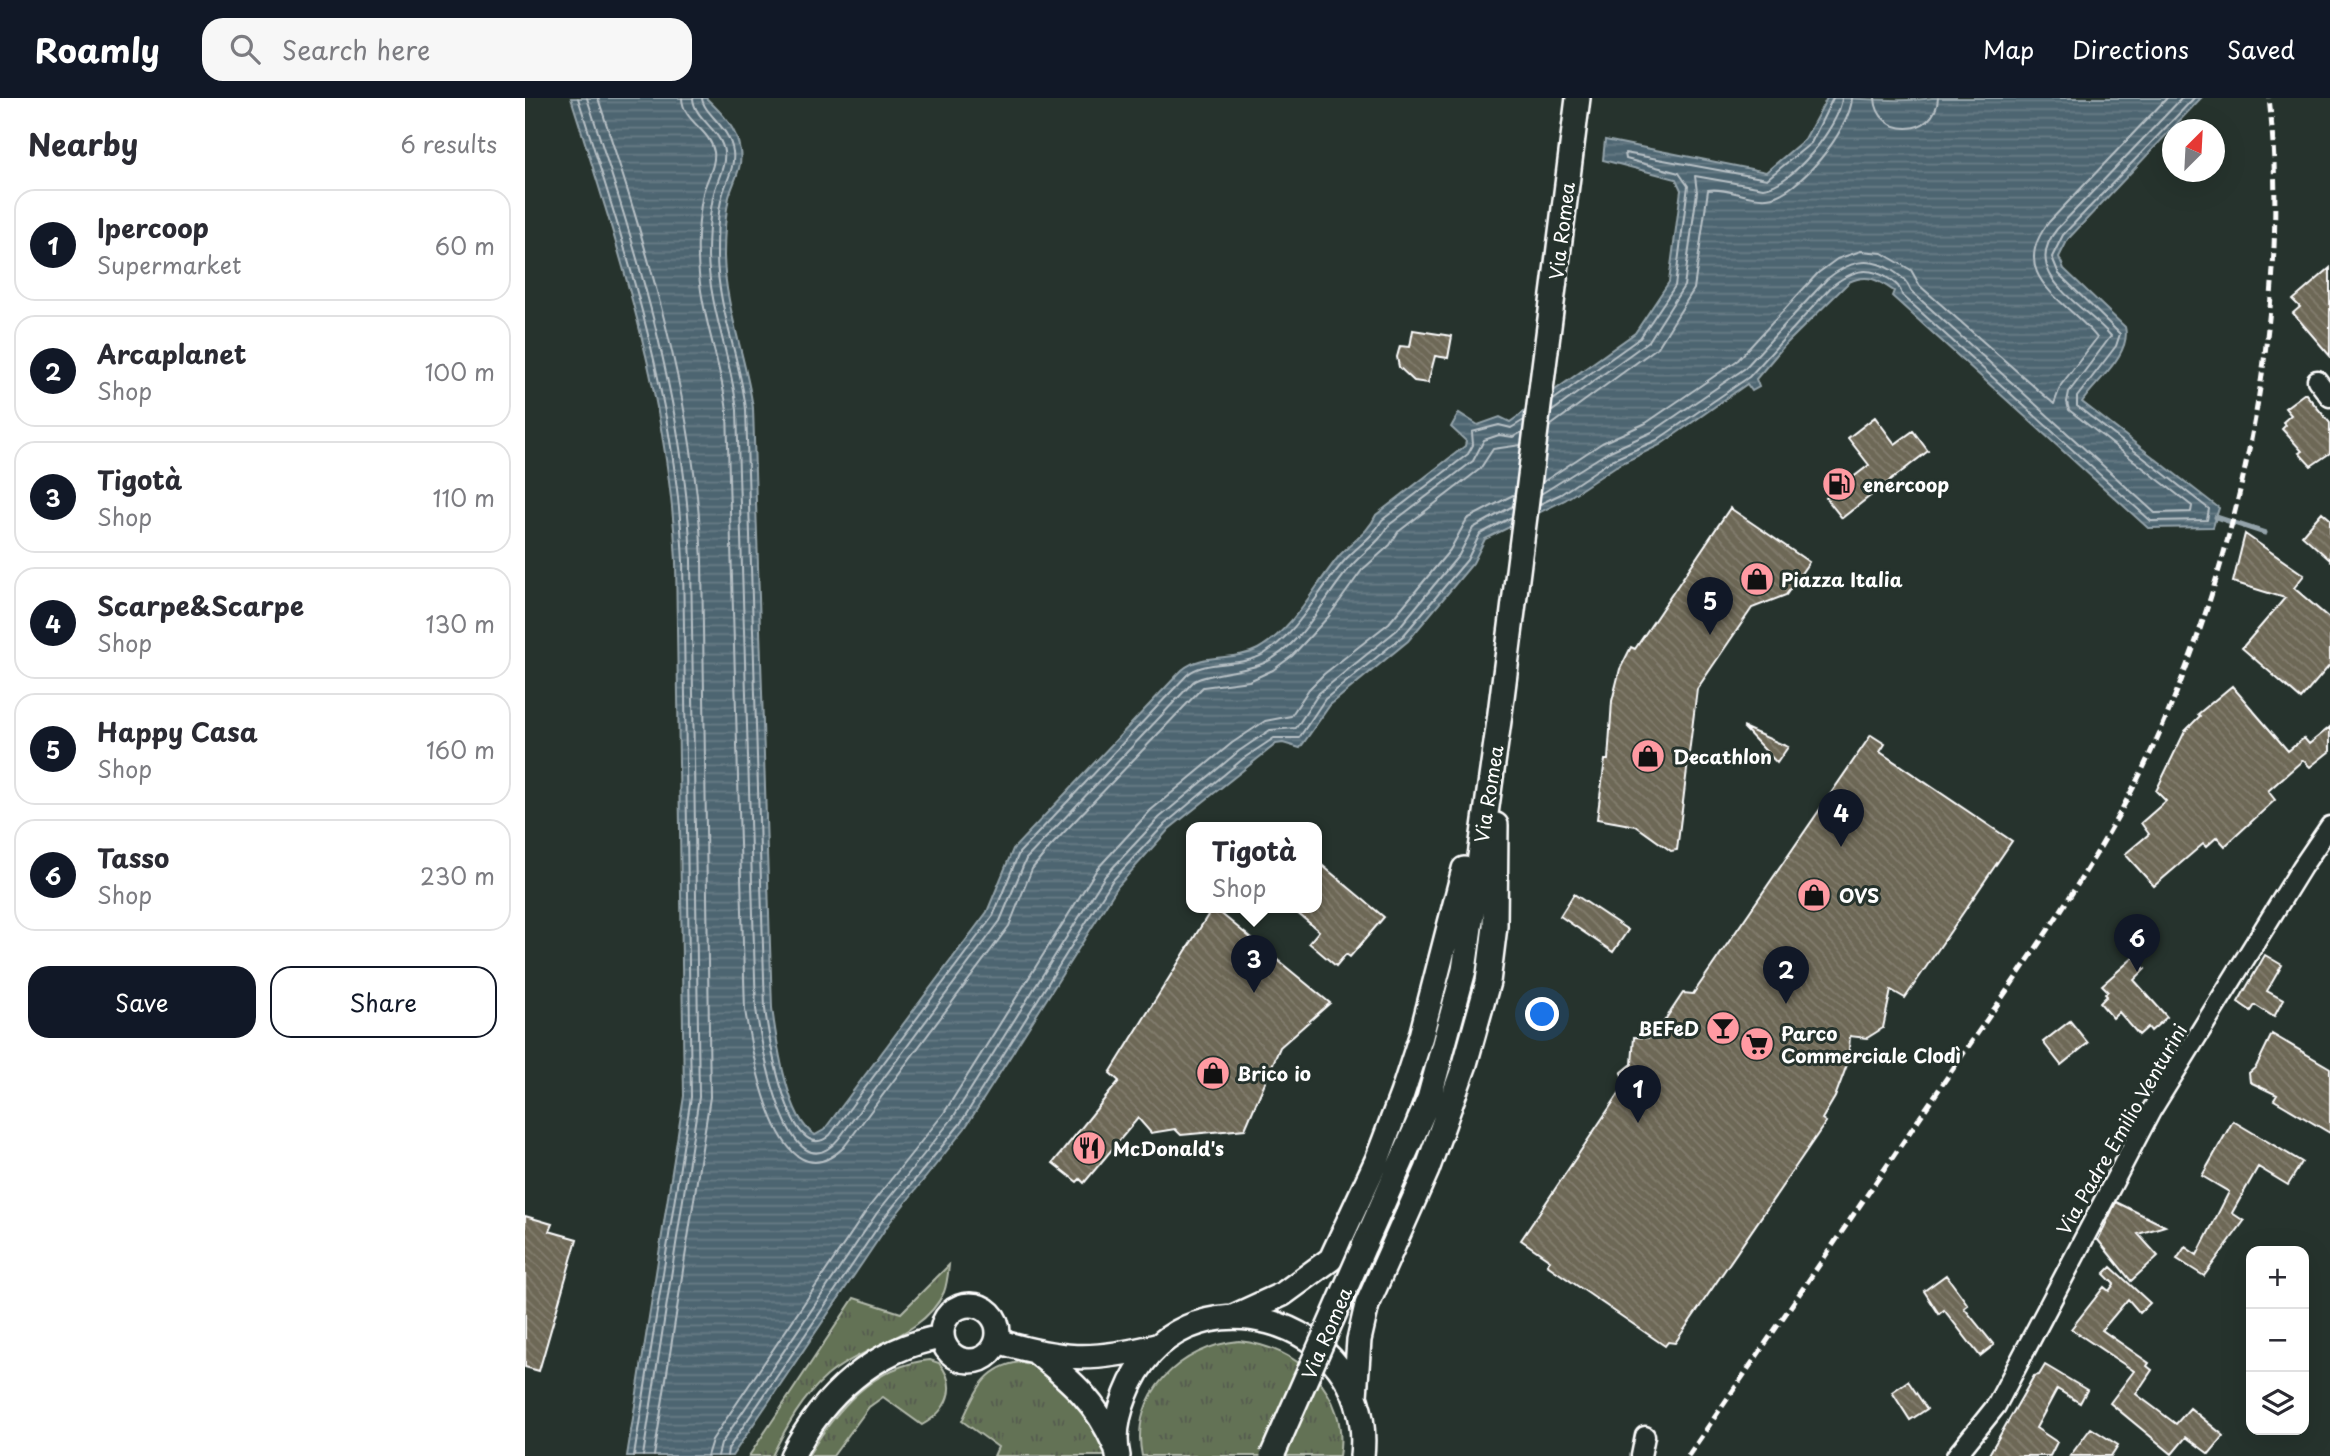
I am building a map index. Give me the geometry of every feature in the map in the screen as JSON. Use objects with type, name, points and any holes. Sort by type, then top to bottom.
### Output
[{"type":"main road","name":"Via Romea","points":[[1272,1456],[1429,1099],[1464,970],[1499,721],[1578,98]]},
{"type":"main road","points":[[1235,1316],[1294,1288],[1331,1259],[1377,1160],[1421,1036],[1463,875],[1477,776],[1499,721]]},
{"type":"main road","points":[[1355,1396],[1359,1340],[1367,1305],[1427,1170],[1465,1064],[1488,982],[1495,926],[1499,721]]},
{"type":"main road","points":[[968,1306],[982,1308],[993,1319],[997,1341],[989,1354],[968,1361],[948,1351],[942,1337],[948,1316],[968,1306]]},
{"type":"main road","points":[[997,1341],[1037,1353],[1084,1359],[1115,1356],[1156,1346],[1203,1321],[1235,1316],[1274,1321],[1308,1337],[1336,1363],[1355,1396],[1363,1425],[1362,1456]]},
{"type":"main road","points":[[792,1456],[819,1413],[866,1368],[894,1350],[914,1342],[942,1337]]},
{"type":"main road","points":[[1118,1452],[1117,1416],[1143,1360],[1156,1346]]},
{"type":"main road","points":[[1037,1353],[1076,1384],[1092,1402],[1118,1452]]},
{"type":"street","points":[[2317,380],[2330,397]]},
{"type":"street","name":"Via Padre Emilio Venturini","points":[[1956,1456],[1996,1406],[2151,1111],[2302,866],[2330,826]]},
{"type":"street","points":[[1641,1456],[1645,1436]]},
{"type":"green space","points":[[949,1265],[944,1292],[935,1307],[922,1320],[827,1376],[795,1413],[772,1456],[749,1456],[854,1298],[901,1313]]},
{"type":"green space","points":[[1239,1341],[1261,1345],[1281,1353],[1299,1363],[1315,1377],[1328,1394],[1336,1412],[1340,1433],[1339,1456],[1142,1456],[1140,1433],[1144,1413],[1152,1394],[1164,1377],[1198,1352]]},
{"type":"green space","points":[[930,1360],[939,1363],[945,1372],[949,1389],[944,1406],[931,1419],[922,1425],[883,1397],[869,1407],[833,1456],[808,1456],[843,1407],[873,1381],[909,1364]]},
{"type":"green space","points":[[1020,1362],[1048,1369],[1061,1379],[1087,1415],[1105,1456],[994,1456],[998,1447],[962,1421],[983,1382],[998,1369]]},
{"type":"water","points":[[571,98],[706,98],[718,109],[736,135],[741,157],[729,197],[724,256],[728,295],[753,408],[772,1008],[790,1096],[805,1126],[815,1135],[824,1130],[987,912],[1013,849],[1182,670],[1199,661],[1249,653],[1283,630],[1340,555],[1365,532],[1376,515],[1465,446],[1466,441],[1451,427],[1459,413],[1478,425],[1500,417],[1510,422],[1635,333],[1669,282],[1681,190],[1676,179],[1603,160],[1605,140],[1766,172],[1805,139],[1827,98],[2201,98],[2181,119],[2162,119],[2162,139],[2068,239],[2059,257],[2064,269],[2125,327],[2126,337],[2118,357],[2082,402],[2219,508],[2213,527],[2148,528],[1892,296],[1894,291],[1873,279],[1862,278],[1849,282],[1784,346],[1756,379],[1759,387],[1752,391],[1747,384],[1660,445],[1616,466],[1565,500],[1485,539],[1473,563],[1408,641],[1330,705],[1300,748],[1283,743],[1276,744],[1169,829],[1118,886],[965,1128],[890,1222],[732,1456],[627,1456],[684,1096],[676,561],[663,442],[652,384],[639,326]]},
{"type":"building","points":[[2330,268],[2330,356],[2293,313],[2300,307],[2293,300]]},
{"type":"building","points":[[1413,330],[1452,336],[1448,358],[1435,356],[1428,383],[1414,381],[1399,367],[1397,357],[1400,346],[1410,347]]},
{"type":"building","points":[[2305,393],[2330,423],[2330,453],[2311,466],[2299,453],[2302,451],[2282,429],[2286,425],[2283,422],[2291,415],[2285,408]]},
{"type":"building","points":[[1875,417],[1895,444],[1913,431],[1928,451],[1842,518],[1826,498],[1869,465],[1848,438]]},
{"type":"building","points":[[1730,508],[1809,562],[1786,595],[1752,608],[1697,689],[1677,850],[1671,851],[1636,826],[1597,819],[1605,760],[1608,760],[1612,701],[1620,669],[1631,647],[1635,649]]},
{"type":"building","points":[[2322,512],[2330,519],[2330,560],[2302,535]]},
{"type":"building","points":[[2245,534],[2304,575],[2294,588],[2330,619],[2330,665],[2301,699],[2242,648],[2285,598],[2233,582]]},
{"type":"building","points":[[2232,686],[2288,751],[2304,738],[2309,744],[2330,727],[2330,751],[2310,767],[2303,760],[2268,791],[2275,800],[2225,846],[2217,837],[2206,847],[2203,844],[2154,886],[2125,854],[2149,834],[2141,823],[2166,801],[2156,791],[2185,731],[2200,716],[2198,714]]},
{"type":"building","points":[[1743,727],[1788,747],[1777,763]]},
{"type":"building","points":[[1871,735],[1885,744],[1880,752],[2012,841],[1905,998],[1891,990],[1883,1028],[1867,1038],[1850,1036],[1848,1062],[1835,1097],[1822,1119],[1826,1122],[1675,1343],[1668,1342],[1665,1346],[1547,1265],[1550,1260],[1521,1240],[1626,1083],[1621,1073],[1632,1064],[1634,1037],[1653,1038],[1683,993],[1693,994]]},
{"type":"building","points":[[1322,865],[1384,917],[1350,957],[1346,954],[1336,966],[1309,943],[1319,931],[1297,913],[1322,913]]},
{"type":"building","points":[[1574,894],[1628,930],[1613,952],[1560,916]]},
{"type":"building","points":[[1209,913],[1220,913],[1330,1003],[1280,1047],[1245,1129],[1181,1135],[1175,1129],[1151,1133],[1138,1118],[1084,1183],[1080,1179],[1077,1182],[1053,1163],[1119,1081],[1110,1073]]},
{"type":"building","points":[[2265,955],[2282,965],[2267,991],[2283,1000],[2274,1017],[2255,1005],[2251,1011],[2238,1002]]},
{"type":"building","points":[[2134,957],[2145,969],[2134,980],[2167,1017],[2151,1031],[2148,1027],[2139,1035],[2119,1012],[2113,1018],[2100,1003],[2108,991],[2102,985]]},
{"type":"building","points":[[2070,1021],[2088,1043],[2061,1065],[2043,1042]]},
{"type":"building","points":[[2272,1034],[2330,1068],[2330,1133],[2274,1100],[2277,1095],[2250,1082],[2249,1073],[2256,1067]]},
{"type":"building","points":[[2233,1121],[2302,1162],[2288,1185],[2258,1167],[2232,1213],[2244,1221],[2204,1276],[2177,1259],[2185,1247],[2197,1255],[2229,1192],[2202,1176]]},
{"type":"building","points":[[2116,1202],[2165,1226],[2138,1234],[2158,1256],[2131,1281],[2098,1240]]},
{"type":"building","points":[[525,1216],[552,1224],[549,1231],[577,1239],[539,1371],[525,1367]]},
{"type":"building","points":[[2111,1267],[2150,1303],[2140,1313],[2128,1299],[2102,1330],[2149,1363],[2147,1366],[2152,1370],[2136,1394],[2176,1424],[2190,1408],[2224,1436],[2209,1454],[2186,1437],[2172,1454],[2110,1403],[2134,1371],[2071,1329],[2104,1287],[2109,1291],[2114,1284],[2104,1274]]},
{"type":"building","points":[[1946,1275],[1968,1305],[1964,1308],[1994,1345],[1980,1356],[1944,1310],[1939,1314],[1924,1291]]},
{"type":"building","points":[[2045,1365],[2087,1390],[2080,1403],[2057,1389],[2036,1428],[2057,1442],[2050,1456],[1988,1456],[2034,1376],[2039,1375]]},
{"type":"building","points":[[1908,1381],[1927,1409],[1910,1420],[1892,1392]]},
{"type":"building","points":[[2091,1428],[2118,1445],[2111,1456],[2070,1456]]},
{"type":"waterway","points":[[2216,517],[2265,533]]},
{"type":"railway","points":[[1688,1456],[2064,906],[2135,785],[2155,743],[2186,669],[2212,591],[2235,510],[2253,428],[2266,344],[2273,261],[2275,178],[2269,98]]},
{"type":"place","name":"enercoop","points":[[1839,484]]},
{"type":"place","name":"Piazza Italia","points":[[1757,579]]},
{"type":"place","name":"Happy Casa","points":[[1710,635]]},
{"type":"place","name":"Decathlon","points":[[1648,756]]},
{"type":"place","name":"Scarpe&Scarpe","points":[[1841,847]]},
{"type":"place","name":"OVS","points":[[1814,895]]},
{"type":"place","name":"Tasso","points":[[2137,972]]},
{"type":"place","name":"Tigotà","points":[[1254,993]]},
{"type":"place","name":"Arcaplanet","points":[[1786,1004]]},
{"type":"place","name":"BEFeD","points":[[1723,1028]]},
{"type":"place","name":"Parco Commerciale Clodì","points":[[1757,1044]]},
{"type":"place","name":"Brico io","points":[[1213,1073]]},
{"type":"place","name":"Ipercoop","points":[[1638,1123]]},
{"type":"place","name":"McDonald's","points":[[1089,1148]]}]
